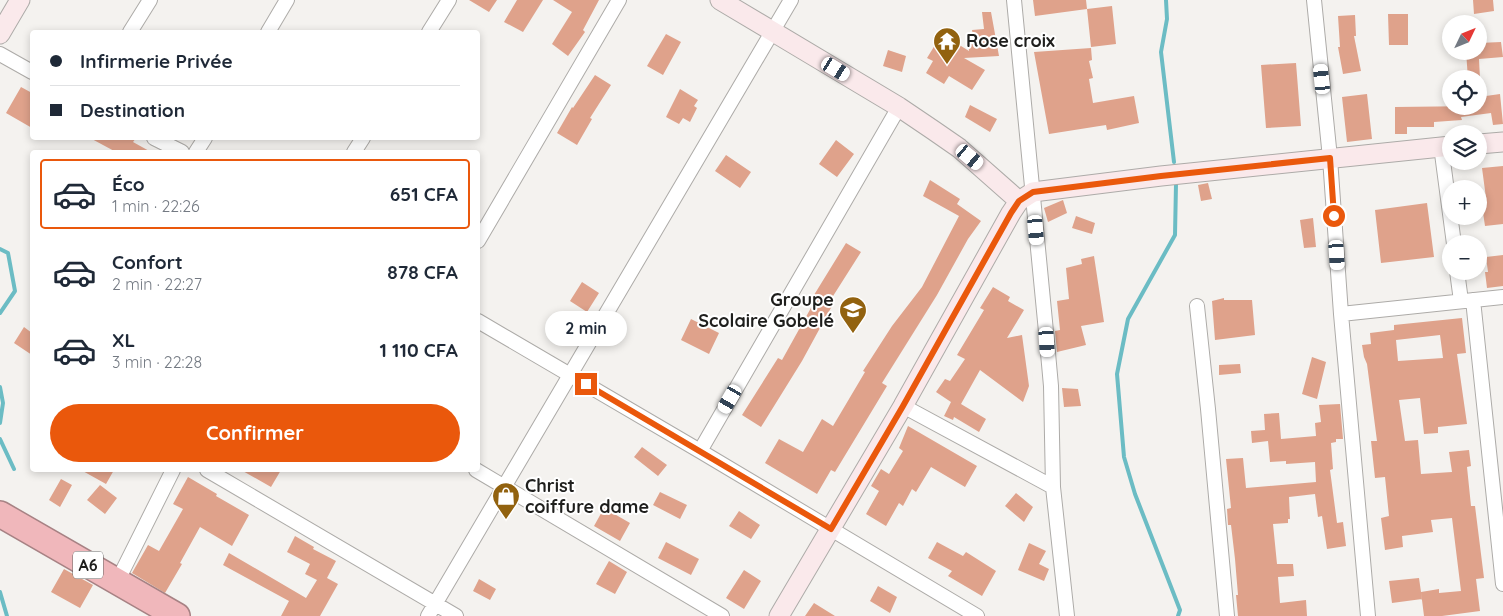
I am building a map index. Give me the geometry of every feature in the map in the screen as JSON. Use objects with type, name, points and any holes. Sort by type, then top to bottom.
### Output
[{"type":"highway","name":"A6","points":[[0,514],[176,616]]},
{"type":"street","points":[[0,34],[20,0]]},
{"type":"street","points":[[131,30],[150,0]]},
{"type":"street","points":[[269,30],[287,0]]},
{"type":"street","points":[[430,30],[449,0]]},
{"type":"street","points":[[480,238],[619,0]]},
{"type":"street","points":[[720,0],[899,107],[1026,196]]},
{"type":"street","points":[[432,610],[791,0]]},
{"type":"street","points":[[1014,0],[1026,196],[1050,386],[1053,486],[1067,616]]},
{"type":"street","points":[[1314,0],[1330,158],[1341,314],[1368,616]]},
{"type":"street","points":[[0,54],[30,71]]},
{"type":"street","points":[[700,451],[899,107]]},
{"type":"street","points":[[158,140],[178,150]]},
{"type":"street","points":[[1487,143],[1503,142]]},
{"type":"street","points":[[779,616],[903,406],[1006,222],[1026,196],[1161,176],[1442,146]]},
{"type":"street","points":[[1448,170],[1453,235]]},
{"type":"street","points":[[1461,280],[1467,301],[1503,584]]},
{"type":"street","points":[[1341,314],[1503,297]]},
{"type":"street","points":[[1197,306],[1227,616]]},
{"type":"street","points":[[480,322],[977,616]]},
{"type":"street","points":[[903,406],[1053,486]]},
{"type":"street","points":[[117,582],[172,472]]},
{"type":"street","points":[[210,472],[432,610],[456,616]]},
{"type":"street","points":[[479,472],[722,616]]},
{"type":"building","points":[[469,0],[497,0],[489,12]]},
{"type":"building","points":[[517,0],[543,0],[523,32],[504,22]]},
{"type":"building","points":[[553,0],[599,0],[583,30],[585,32],[568,56],[552,44],[572,12]]},
{"type":"building","points":[[1033,0],[1086,0],[1087,9],[1035,16]]},
{"type":"building","points":[[1473,0],[1493,0],[1494,11],[1474,14]]},
{"type":"building","points":[[1112,6],[1116,44],[1091,47],[1087,9]]},
{"type":"building","points":[[982,12],[991,12],[999,56],[964,58],[985,70],[972,90],[949,76],[944,84],[926,73],[933,61],[927,58],[935,45],[939,47],[945,36],[969,51],[968,37],[974,40],[972,30],[984,29]]},
{"type":"building","points":[[1388,14],[1408,14],[1408,45],[1389,45]]},
{"type":"building","points":[[1355,15],[1356,36],[1354,36],[1361,71],[1343,74],[1338,47],[1340,47],[1338,16]]},
{"type":"building","points":[[666,34],[681,42],[663,75],[647,66]]},
{"type":"building","points":[[1501,42],[1503,57],[1488,58],[1488,43]]},
{"type":"building","points":[[1091,48],[1092,60],[1089,61],[1093,78],[1089,79],[1093,103],[1134,96],[1139,123],[1107,130],[1106,125],[1049,134],[1034,52]]},
{"type":"building","points":[[888,50],[906,56],[902,72],[883,66]]},
{"type":"building","points":[[1467,60],[1479,60],[1480,70],[1467,70]]},
{"type":"building","points":[[1296,63],[1301,126],[1266,128],[1261,65]]},
{"type":"building","points":[[595,75],[611,85],[590,118],[592,119],[577,145],[557,133],[572,107]]},
{"type":"building","points":[[21,87],[30,92],[30,127],[6,113]]},
{"type":"building","points":[[680,89],[698,100],[694,106],[697,108],[690,122],[683,118],[679,124],[666,117]]},
{"type":"building","points":[[1367,94],[1372,139],[1347,142],[1342,97]]},
{"type":"building","points":[[1500,94],[1503,124],[1493,125],[1491,113],[1487,114],[1487,96]]},
{"type":"building","points":[[970,105],[997,119],[990,132],[965,117]]},
{"type":"building","points":[[1442,106],[1442,115],[1476,115],[1461,117],[1462,120],[1434,122],[1434,127],[1407,127],[1407,134],[1395,134],[1395,107]]},
{"type":"building","points":[[94,140],[134,140],[133,142],[147,150],[112,150]]},
{"type":"building","points":[[836,140],[854,154],[837,177],[819,164]]},
{"type":"building","points":[[726,155],[751,172],[740,188],[715,171]]},
{"type":"building","points":[[1503,166],[1503,224],[1485,226],[1487,225],[1487,180],[1484,180],[1482,170],[1487,170],[1487,168]]},
{"type":"building","points":[[930,180],[960,199],[957,204],[981,221],[968,239],[937,295],[882,383],[887,386],[835,472],[831,470],[817,494],[765,463],[779,439],[803,452],[822,419],[833,426],[865,372],[863,371],[892,326],[922,287],[959,216],[923,196]]},
{"type":"building","points":[[1208,183],[1212,199],[1201,201],[1198,185]]},
{"type":"building","points":[[1063,200],[1067,213],[1048,222],[1044,208]]},
{"type":"building","points":[[1427,203],[1434,257],[1381,263],[1375,210]]},
{"type":"building","points":[[1076,216],[1095,223],[1092,234],[1072,228]]},
{"type":"building","points":[[1313,218],[1316,247],[1304,248],[1300,220]]},
{"type":"building","points":[[846,243],[861,252],[828,304],[832,306],[802,361],[761,427],[742,415],[778,358],[782,360],[817,297],[814,295]]},
{"type":"building","points":[[1503,255],[1503,286],[1487,288],[1487,257]]},
{"type":"building","points":[[1094,256],[1104,322],[1081,326],[1086,345],[1057,352],[1055,331],[1060,330],[1057,301],[1069,299],[1066,268],[1082,264],[1081,259]]},
{"type":"building","points":[[582,282],[599,293],[587,312],[570,301]]},
{"type":"building","points":[[993,287],[1010,297],[1008,301],[1024,310],[1007,338],[1022,335],[1029,386],[1023,402],[980,370],[961,404],[986,419],[979,432],[954,417],[953,420],[944,416],[951,402],[936,392],[945,379],[950,381],[965,359],[957,355],[984,310],[980,308]]},
{"type":"building","points":[[1224,298],[1224,300],[1252,300],[1255,335],[1215,340],[1212,301]]},
{"type":"building","points":[[1462,318],[1466,353],[1457,354],[1467,424],[1438,427],[1438,433],[1424,434],[1420,398],[1399,400],[1405,441],[1418,440],[1421,474],[1452,472],[1449,452],[1469,450],[1471,466],[1467,467],[1471,506],[1475,506],[1484,578],[1476,579],[1480,611],[1442,616],[1424,616],[1421,592],[1439,589],[1439,593],[1461,591],[1452,518],[1431,520],[1433,532],[1402,536],[1403,547],[1385,550],[1381,518],[1389,516],[1385,477],[1375,478],[1371,441],[1377,441],[1367,364],[1362,345],[1371,344],[1370,333],[1394,330],[1394,325]],"holes":[[[1440,335],[1443,358],[1398,361],[1396,340]]]},
{"type":"building","points":[[691,319],[719,333],[709,354],[681,340]]},
{"type":"building","points":[[24,327],[30,332],[30,354],[14,343]]},
{"type":"building","points":[[1312,357],[1326,362],[1317,399],[1302,394]]},
{"type":"building","points":[[1240,364],[1241,373],[1219,375],[1219,365]]},
{"type":"building","points":[[1062,388],[1078,389],[1081,406],[1064,407]]},
{"type":"building","points":[[1340,404],[1343,439],[1336,439],[1336,442],[1331,443],[1333,469],[1330,470],[1337,523],[1343,522],[1346,546],[1327,549],[1322,516],[1318,517],[1315,494],[1289,497],[1290,519],[1288,519],[1288,523],[1273,524],[1277,564],[1293,564],[1294,576],[1278,577],[1280,603],[1306,600],[1307,616],[1238,616],[1235,559],[1231,525],[1228,525],[1227,509],[1231,508],[1226,459],[1243,458],[1246,488],[1316,482],[1315,462],[1286,464],[1286,461],[1270,462],[1268,441],[1252,443],[1251,431],[1265,430],[1264,414],[1279,413],[1281,439],[1316,436],[1315,423],[1321,422],[1319,405]]},
{"type":"building","points":[[908,426],[977,466],[965,487],[931,467],[916,492],[912,489],[903,506],[899,503],[886,526],[866,514],[879,491],[871,486],[881,469],[889,474],[903,451],[899,448]]},
{"type":"building","points":[[642,447],[667,465],[658,476],[634,457]]},
{"type":"building","points":[[85,472],[113,472],[106,484]]},
{"type":"building","points":[[245,472],[280,472],[271,487]]},
{"type":"building","points":[[188,477],[249,515],[232,546],[200,527],[165,593],[132,573],[148,545],[159,551],[183,509],[173,504]]},
{"type":"building","points":[[61,479],[72,485],[60,507],[49,500]]},
{"type":"building","points":[[100,485],[117,498],[105,514],[87,500]]},
{"type":"building","points":[[660,492],[687,505],[680,519],[653,505]]},
{"type":"building","points":[[1016,493],[1033,507],[1024,522],[1005,506]]},
{"type":"building","points":[[604,508],[630,523],[620,541],[594,526]]},
{"type":"building","points":[[739,511],[760,525],[751,539],[729,526]]},
{"type":"building","points":[[295,536],[314,547],[313,549],[336,561],[327,578],[338,584],[320,616],[281,616],[289,601],[223,565],[229,553],[306,598],[317,580],[305,574],[310,564],[287,552]]},
{"type":"building","points":[[666,542],[699,559],[691,575],[658,558]]},
{"type":"building","points":[[937,542],[963,556],[966,552],[996,571],[982,596],[948,576],[952,571],[928,558]]},
{"type":"building","points":[[1029,543],[1046,551],[1039,564],[1049,569],[1044,581],[1018,570]]},
{"type":"building","points":[[609,561],[627,572],[615,594],[596,584]]},
{"type":"building","points":[[64,569],[93,585],[80,608],[51,592]]},
{"type":"building","points":[[744,570],[761,581],[744,609],[726,598]]},
{"type":"building","points":[[1419,578],[1422,599],[1392,603],[1389,581]]},
{"type":"building","points":[[479,579],[496,589],[490,600],[473,591]]},
{"type":"building","points":[[878,586],[897,597],[890,613],[870,601]]},
{"type":"building","points":[[814,603],[835,616],[805,616]]},
{"type":"waterway","points":[[1166,0],[1167,19],[1161,52],[1174,162]]},
{"type":"waterway","points":[[1176,184],[1175,235],[1128,319],[1117,374],[1124,457],[1135,494],[1180,610],[1178,616]]},
{"type":"waterway","points":[[0,249],[8,253],[15,291],[0,313]]},
{"type":"waterway","points":[[0,387],[3,403],[0,423]]},
{"type":"waterway","points":[[0,439],[14,469]]},
{"type":"waterway","points":[[0,592],[7,616]]},
{"type":"place","name":"Rose croix","points":[[947,65]]},
{"type":"place","name":"Groupe Scolaire Gobelé","points":[[853,334]]},
{"type":"place","name":"Christ coiffure dame","points":[[506,520]]},
{"type":"route","points":[[586,384],[831,529],[903,406],[1011,213],[1019,201],[1033,192],[1330,158],[1334,216]]}]
